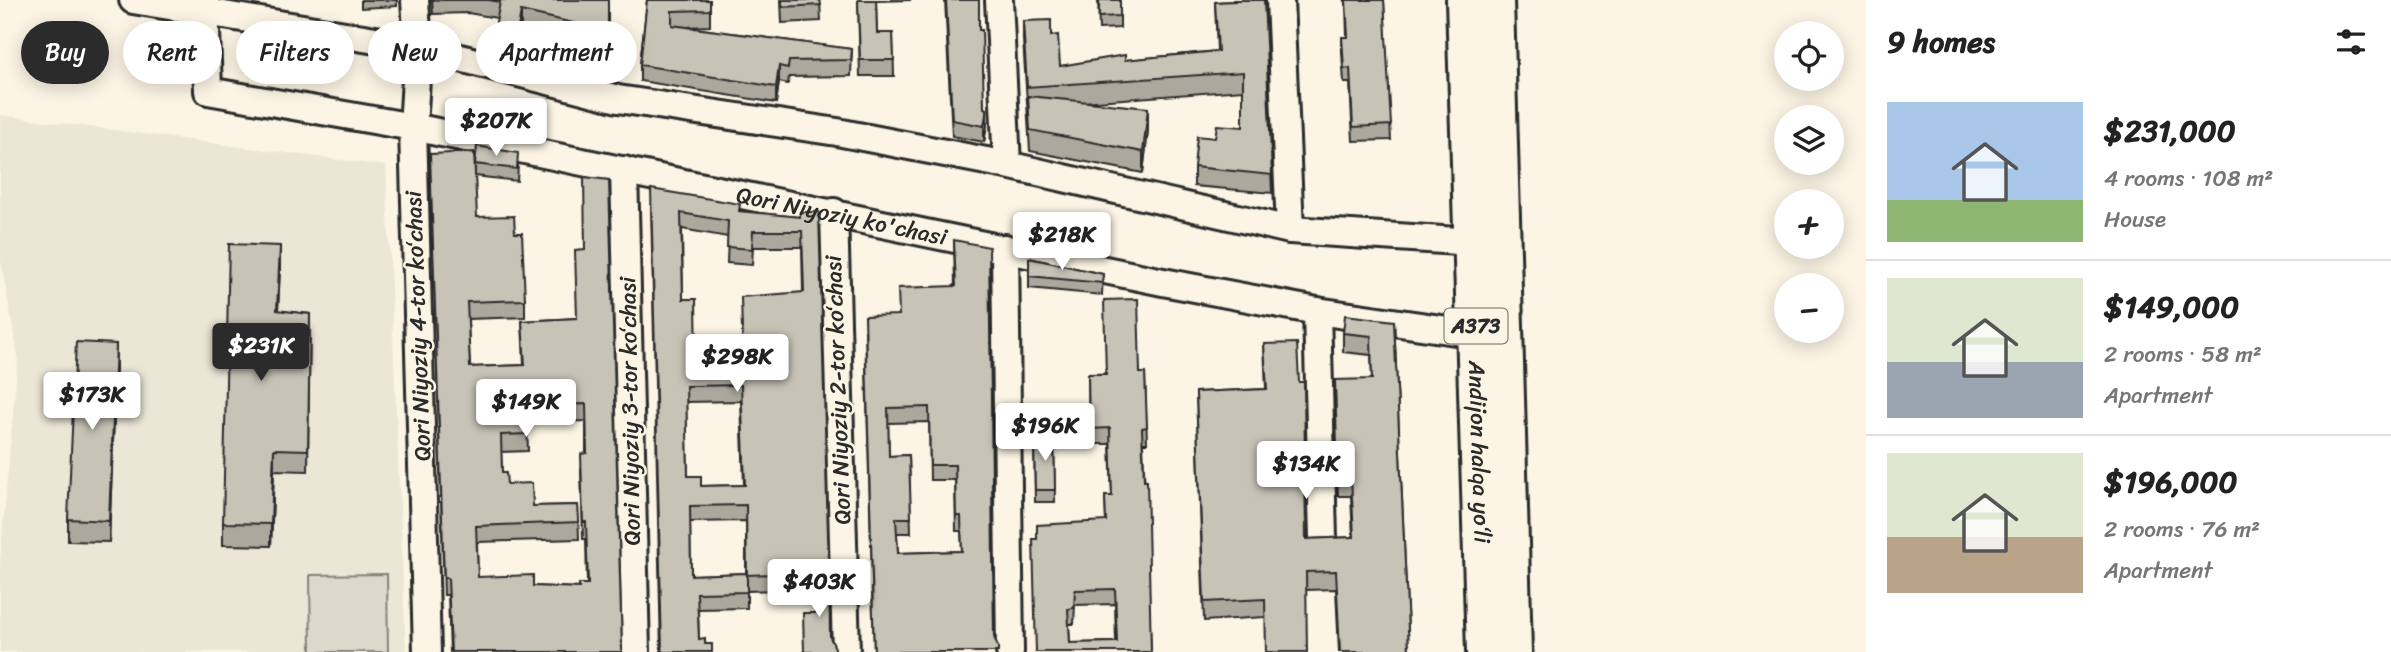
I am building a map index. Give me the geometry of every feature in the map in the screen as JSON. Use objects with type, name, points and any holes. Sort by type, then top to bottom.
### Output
[{"type":"highway","name":"Andijon halqa yo‘li","points":[[1466,0],[1486,652]]},
{"type":"highway","name":"Andijon halqa yo‘li","points":[[1494,0],[1513,652]]},
{"type":"street","points":[[133,0],[205,7],[368,38]]},
{"type":"street","name":"Qori Niyoziy 4-tor koʻchasi","points":[[415,0],[416,21]]},
{"type":"street","points":[[999,0],[1007,165]]},
{"type":"street","points":[[1280,0],[1290,230]]},
{"type":"street","name":"Qori Niyoziy ko'chasi","points":[[205,7],[208,91],[413,127],[1163,282],[1317,310],[1476,334]]},
{"type":"street","points":[[462,58],[618,99],[837,132],[1007,165],[1290,230],[1473,242]]},
{"type":"street","name":"Qori Niyoziy 4-tor koʻchasi","points":[[416,84],[413,127],[427,652]]},
{"type":"street","name":"Qori Niyoziy 3-tor koʻchasi","points":[[624,170],[636,652]]},
{"type":"street","name":"Qori Niyoziy 2-tor koʻchasi","points":[[834,212],[846,652]]},
{"type":"street","points":[[1005,248],[1010,652]]},
{"type":"street","points":[[1317,310],[1323,538]]},
{"type":"shaded area","points":[[0,115],[386,166],[406,652],[0,652],[0,560],[18,356],[0,257]]},
{"type":"shaded area","points":[[387,574],[388,652],[311,652],[310,575]]},
{"type":"building","points":[[489,0],[608,0],[608,21],[564,21],[521,11],[519,21],[496,21],[500,2]]},
{"type":"building","points":[[647,0],[710,0],[710,10],[672,11],[672,25],[852,49],[851,60],[789,61],[788,68],[779,66],[776,87],[640,65]]},
{"type":"building","points":[[782,0],[820,0],[821,5],[782,7]]},
{"type":"building","points":[[858,0],[876,0],[877,33],[893,33],[894,60],[860,60]]},
{"type":"building","points":[[946,0],[979,0],[984,108],[987,109],[984,126],[952,120]]},
{"type":"building","points":[[1099,0],[1120,0],[1120,16],[1099,17]]},
{"type":"building","points":[[1264,0],[1272,175],[1194,167],[1197,136],[1215,138],[1217,125],[1243,127],[1243,72],[1027,87],[1023,21],[1051,20],[1051,36],[1058,35],[1060,66],[1125,55],[1125,60],[1218,51],[1215,2]]},
{"type":"building","points":[[1346,0],[1384,0],[1391,125],[1353,127],[1350,68],[1344,69],[1342,37],[1348,37]]},
{"type":"building","points":[[1028,96],[1148,108],[1143,152],[1030,130]]},
{"type":"building","points":[[477,146],[518,153],[517,169],[475,164]]},
{"type":"building","points":[[474,152],[477,217],[514,216],[515,233],[522,233],[525,300],[467,302],[470,367],[525,365],[522,321],[577,318],[575,250],[585,249],[584,177],[609,180],[622,652],[451,652],[448,578],[444,578],[430,154]],"holes":[[[586,404],[587,453],[581,454],[588,584],[579,584],[579,588],[533,586],[533,575],[478,577],[476,526],[579,522],[578,505],[533,506],[532,483],[507,484],[506,473],[502,473],[501,435],[528,434],[527,406]]]},
{"type":"building","points":[[651,189],[740,204],[739,211],[800,217],[800,212],[819,212],[829,572],[747,575],[747,592],[697,593],[699,639],[705,638],[705,644],[712,644],[712,652],[662,652]],"holes":[[[681,213],[728,221],[727,247],[752,249],[753,231],[802,231],[804,292],[741,297],[743,362],[697,365],[696,299],[683,299]],[[741,385],[745,485],[701,486],[701,476],[688,476],[686,386]],[[746,505],[747,573],[691,575],[690,506]]]},
{"type":"building","points":[[954,240],[989,247],[994,637],[998,652],[874,652],[865,316],[899,315],[898,288],[956,286]],"holes":[[[929,407],[930,465],[955,465],[956,516],[961,516],[962,551],[898,553],[896,518],[911,518],[909,455],[889,456],[888,408]]]},
{"type":"building","points":[[229,244],[280,246],[277,310],[310,314],[308,450],[274,449],[271,524],[223,523]]},
{"type":"building","points":[[1029,258],[1103,274],[1102,283],[1029,276]]},
{"type":"building","points":[[1138,299],[1140,373],[1145,373],[1147,427],[1142,428],[1144,481],[1147,481],[1151,652],[1036,652],[1033,539],[1037,539],[1037,525],[1106,521],[1105,496],[1112,496],[1110,428],[1089,429],[1088,374],[1106,374],[1104,300]],"holes":[[[1115,589],[1117,642],[1070,643],[1068,609],[1074,608],[1075,590]]]},
{"type":"building","points":[[1345,315],[1394,321],[1409,652],[1340,652],[1336,571],[1306,572],[1307,652],[1266,652],[1265,599],[1204,602],[1196,392],[1267,389],[1264,344],[1297,343],[1299,382],[1304,382],[1306,539],[1354,537],[1351,477],[1338,478],[1335,380],[1372,379],[1371,336],[1343,333]]},
{"type":"building","points":[[76,342],[116,344],[109,521],[68,519]]},
{"type":"building","points":[[1054,435],[1055,490],[1035,490],[1034,436]]},
{"type":"building","points":[[829,573],[830,637],[835,652],[804,652],[803,613],[815,613],[815,574]]}]
